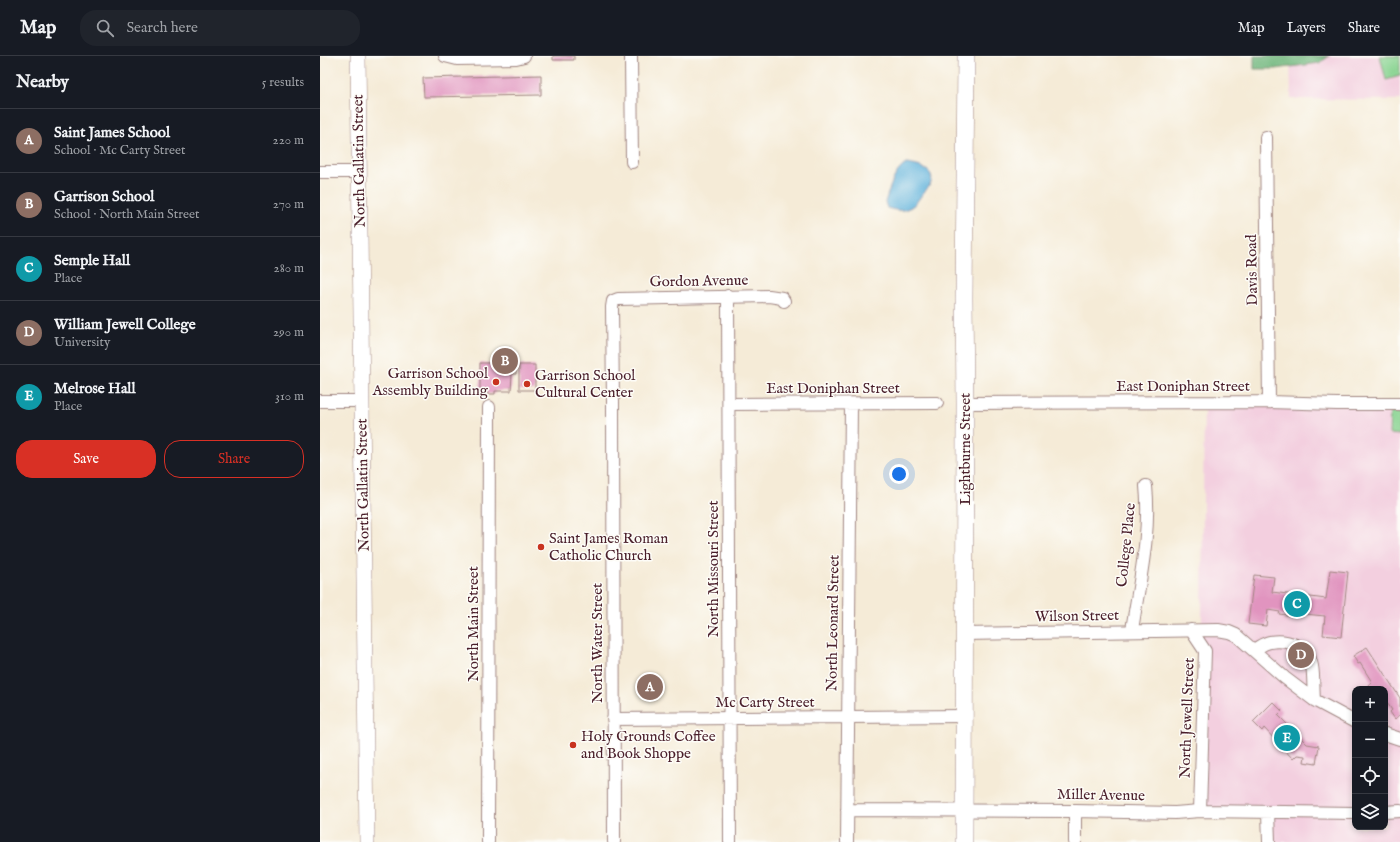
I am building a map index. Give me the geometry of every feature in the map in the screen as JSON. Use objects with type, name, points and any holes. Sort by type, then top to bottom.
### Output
[{"type":"main road","name":"Lightburne Street","points":[[964,842],[964,298],[966,56]]},
{"type":"street","name":"North Gallatin Street","points":[[358,56],[367,842]]},
{"type":"street","points":[[445,56],[457,59],[516,58],[524,56]]},
{"type":"street","points":[[631,56],[632,162]]},
{"type":"street","name":"Davis Road","points":[[1266,138],[1269,402]]},
{"type":"street","points":[[320,172],[359,172]]},
{"type":"street","name":"North Missouri Street","points":[[728,296],[730,842]]},
{"type":"street","name":"Gordon Avenue","points":[[613,301],[618,299],[768,296],[782,298],[784,302]]},
{"type":"street","name":"North Water Street","points":[[613,301],[614,842]]},
{"type":"street","points":[[320,401],[362,402]]},
{"type":"street","name":"East Doniphan Street","points":[[965,403],[1269,402],[1400,404]]},
{"type":"street","name":"East Doniphan Street","points":[[729,404],[937,403]]},
{"type":"street","name":"North Leonard Street","points":[[847,842],[850,404]]},
{"type":"street","name":"North Main Street","points":[[488,842],[489,407]]},
{"type":"street","name":"College Place","points":[[1132,630],[1146,540],[1148,504],[1146,486]]},
{"type":"street","name":"Wilson Street","points":[[964,634],[1132,630],[1218,630],[1229,632],[1241,639],[1285,678],[1314,700],[1352,720]]},
{"type":"street","name":"North Jewell Street","points":[[1191,630],[1205,651],[1200,811]]},
{"type":"street","points":[[1253,650],[1269,642],[1286,642],[1296,645],[1304,650],[1312,665],[1314,700]]},
{"type":"street","name":"Mc Carty Street","points":[[613,719],[964,716]]},
{"type":"street","points":[[1388,735],[1400,739]]},
{"type":"street","name":"Miller Avenue","points":[[847,810],[1352,813]]},
{"type":"street","points":[[1388,812],[1400,810]]},
{"type":"street","points":[[1075,811],[1075,842]]},
{"type":"street","points":[[1268,812],[1268,842]]},
{"type":"shaded area","points":[[1290,56],[1400,56],[1400,100],[1291,99]]},
{"type":"shaded area","points":[[1204,402],[1400,403],[1400,842],[1268,842],[1268,812],[1200,811]]},
{"type":"green space","points":[[1254,56],[1329,56],[1320,63],[1276,69],[1254,69]]},
{"type":"green space","points":[[1380,56],[1400,56],[1400,76],[1386,80]]},
{"type":"green space","points":[[1390,412],[1400,412],[1400,435],[1389,434]]},
{"type":"water","points":[[906,164],[915,165],[929,172],[932,180],[930,185],[911,207],[901,210],[887,208],[885,202],[892,181],[898,171]]},
{"type":"building","points":[[553,56],[574,56],[574,60],[553,60]]},
{"type":"building","points":[[541,75],[541,95],[424,97],[423,78]]},
{"type":"building","name":"Garrison School Assembly Building","points":[[503,358],[516,358],[516,374],[512,374],[511,391],[495,391],[495,394],[487,394],[487,391],[480,391],[480,363],[503,363]]},
{"type":"building","name":"Garrison School Cultural Center","points":[[519,365],[535,365],[535,390],[519,390]]},
{"type":"building","points":[[1330,570],[1348,572],[1341,637],[1323,635],[1325,616],[1294,613],[1293,616],[1279,614],[1280,612],[1268,610],[1266,626],[1248,624],[1254,575],[1274,577],[1272,592],[1326,599]]},
{"type":"building","points":[[1367,647],[1400,698],[1400,715],[1395,719],[1390,712],[1392,710],[1388,704],[1388,686],[1368,686],[1372,682],[1360,663],[1358,664],[1353,656]]},
{"type":"building","points":[[1273,702],[1282,711],[1278,715],[1307,744],[1319,746],[1316,764],[1304,762],[1305,756],[1297,755],[1293,759],[1264,728],[1262,731],[1253,722]]},
{"type":"place","name":"Garrison School","points":[[505,361]]},
{"type":"place","name":"Garrison School Assembly Building","points":[[496,382]]},
{"type":"place","name":"Garrison School Cultural Center","points":[[527,384]]},
{"type":"place","name":"Saint James Roman Catholic Church","points":[[541,547]]},
{"type":"place","name":"Semple Hall","points":[[1297,604]]},
{"type":"place","name":"William Jewell College","points":[[1301,655]]},
{"type":"place","name":"Saint James School","points":[[650,687]]},
{"type":"place","name":"Melrose Hall","points":[[1287,738]]},
{"type":"place","name":"Holy Grounds Coffee and Book Shoppe","points":[[573,745]]}]
